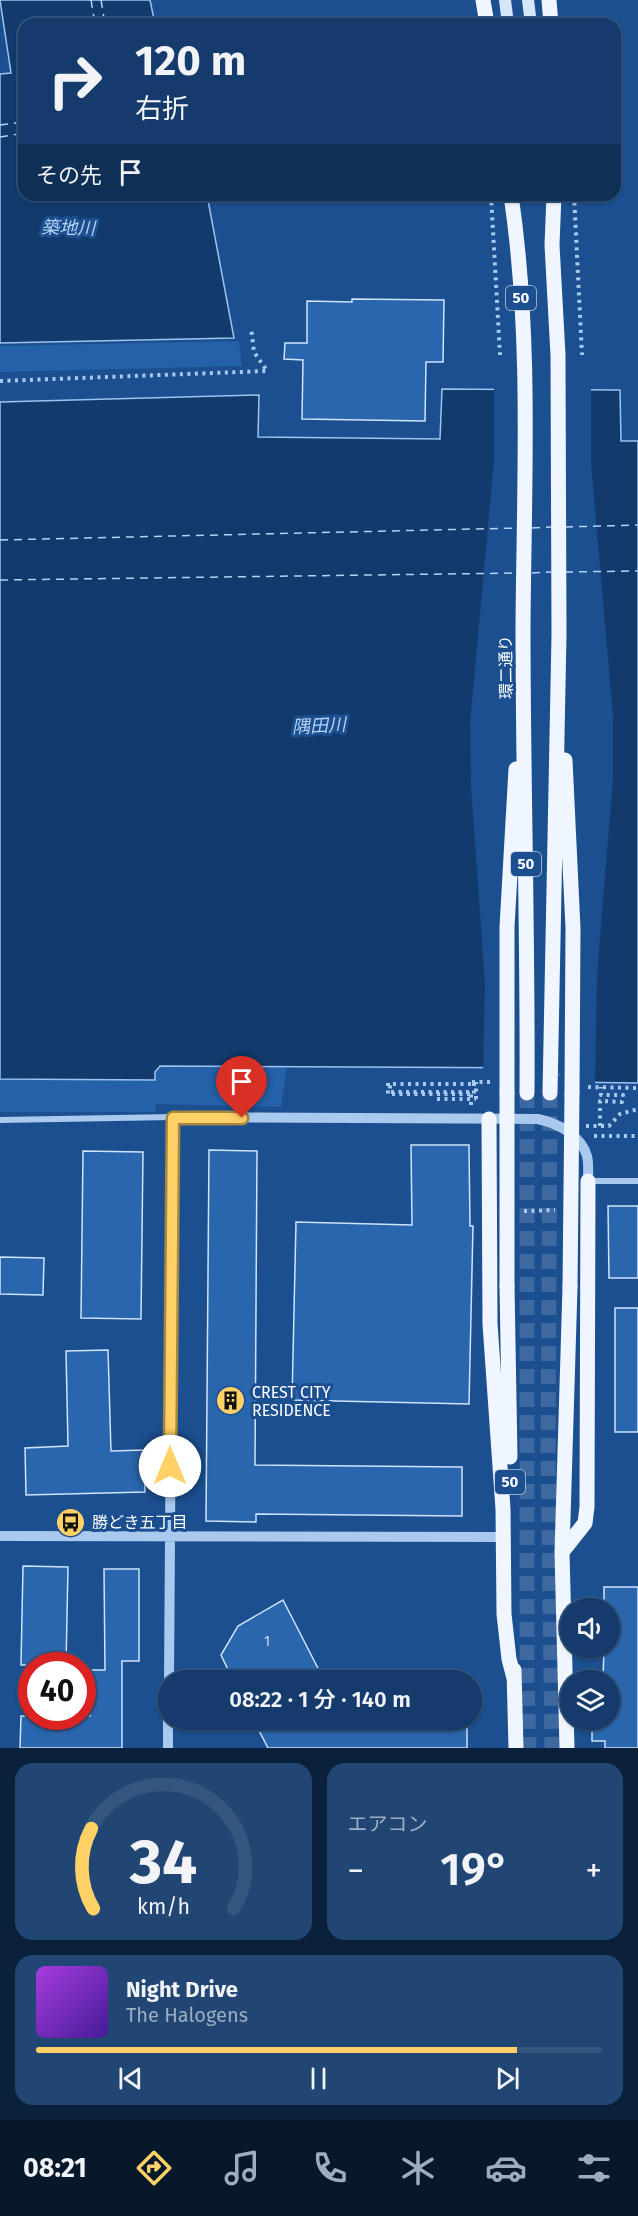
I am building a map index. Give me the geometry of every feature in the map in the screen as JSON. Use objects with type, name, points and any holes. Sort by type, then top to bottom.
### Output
[{"type":"main road","points":[[483,0],[486,18]]},
{"type":"main road","points":[[505,0],[507,18]]},
{"type":"main road","points":[[528,0],[530,18]]},
{"type":"main road","points":[[549,0],[550,18]]},
{"type":"main road","name":"環二通り","points":[[512,201],[518,241]]},
{"type":"main road","name":"環二通り","points":[[519,201],[518,241],[524,355],[523,634],[527,1094]]},
{"type":"main road","points":[[547,201],[552,245]]},
{"type":"main road","name":"50","points":[[550,1093],[559,635],[558,355],[552,245],[554,201]]},
{"type":"main road","name":"50","points":[[516,1748],[507,1286],[507,927],[523,634]]},
{"type":"main road","name":"50","points":[[559,635],[573,928],[570,1287],[562,1552],[567,1748]]},
{"type":"main road","points":[[489,1119],[490,1324],[504,1537],[504,1614],[509,1659],[514,1678]]},
{"type":"main road","points":[[562,1552],[585,1523],[587,1507],[588,1181]]},
{"type":"street","points":[[169,1670],[173,1118]]},
{"type":"street","points":[[0,1120],[538,1119],[553,1122],[580,1143],[587,1156],[588,1181],[638,1181]]},
{"type":"street","points":[[0,1536],[504,1537]]},
{"type":"street","points":[[168,1730],[168,1748]]},
{"type":"path","points":[[491,201],[500,355]]},
{"type":"path","points":[[574,201],[582,355]]},
{"type":"path","points":[[0,381],[267,371],[254,352],[251,328]]},
{"type":"path","points":[[437,1099],[476,1099],[476,1082]]},
{"type":"path","points":[[471,1106],[471,1092],[390,1092],[390,1084],[474,1084],[474,1094],[388,1094],[388,1083],[490,1082]]},
{"type":"path","points":[[586,1087],[638,1088]]},
{"type":"path","points":[[600,1123],[600,1101],[622,1102],[622,1095],[601,1095],[601,1087]]},
{"type":"path","points":[[582,1126],[600,1123],[609,1126],[620,1114],[638,1109]]},
{"type":"path","points":[[592,1136],[638,1136]]},
{"type":"path","points":[[522,1211],[556,1210]]},
{"type":"shaded area","points":[[239,341],[242,366],[0,372],[0,346]]},
{"type":"shaded area","points":[[160,1066],[287,1067],[281,1107],[156,1104],[155,1112],[0,1112],[0,1079],[155,1080],[155,1072]]},
{"type":"water","name":"築地川","points":[[0,0],[150,0],[154,18],[18,18],[18,201],[208,201],[234,338],[0,343],[0,74],[11,73]]},
{"type":"water","name":"隅田川","points":[[442,389],[620,390],[621,441],[638,441],[638,1083],[565,1082],[555,1068],[160,1066],[155,1072],[155,1080],[0,1079],[0,402],[259,395],[258,437],[440,439]]},
{"type":"pier","points":[[494,386],[591,387],[591,463],[613,716],[613,778],[597,975],[595,1085],[564,1085],[559,1074],[554,1071],[483,1071],[485,984],[471,786],[470,723],[494,461]]},
{"type":"building","points":[[352,299],[444,300],[443,362],[426,362],[425,421],[302,419],[303,360],[284,359],[285,343],[307,343],[307,301],[352,302]]},
{"type":"building","points":[[411,1145],[469,1145],[470,1226],[473,1226],[469,1404],[292,1400],[296,1222],[412,1225]]},
{"type":"building","name":"CREST CITY RESIDENCE","points":[[209,1150],[257,1151],[255,1465],[462,1467],[462,1516],[256,1514],[256,1522],[206,1521]]},
{"type":"building","points":[[83,1151],[143,1152],[141,1319],[81,1318]]},
{"type":"building","points":[[608,1206],[638,1206],[638,1278],[609,1278]]},
{"type":"building","points":[[0,1257],[44,1258],[43,1295],[0,1294]]},
{"type":"building","points":[[615,1308],[638,1308],[638,1432],[615,1432]]},
{"type":"building","points":[[108,1350],[111,1451],[144,1450],[145,1492],[26,1495],[25,1448],[68,1446],[66,1351]]},
{"type":"building","points":[[23,1566],[68,1567],[66,1652],[21,1652]]},
{"type":"building","points":[[104,1569],[139,1569],[139,1661],[122,1661],[122,1748],[20,1748],[21,1730],[96,1730],[96,1670],[105,1670]]},
{"type":"building","points":[[604,1587],[638,1587],[638,1748],[605,1748],[605,1741],[592,1741],[592,1730],[620,1730],[620,1670],[603,1670],[604,1658],[620,1658],[620,1598],[604,1598]]},
{"type":"building","points":[[283,1600],[319,1670],[228,1670],[221,1655],[238,1626]]},
{"type":"building","points":[[259,1730],[467,1730],[467,1748],[268,1748]]},
{"type":"ferry route","points":[[91,0],[94,18]]},
{"type":"ferry route","points":[[101,0],[104,18]]},
{"type":"ferry route","points":[[0,125],[18,123]]},
{"type":"ferry route","points":[[0,137],[18,134]]},
{"type":"ferry route","points":[[565,527],[638,525]]},
{"type":"ferry route","points":[[532,528],[551,527]]},
{"type":"ferry route","points":[[0,540],[518,528]]},
{"type":"ferry route","points":[[565,572],[638,571]]},
{"type":"ferry route","points":[[532,573],[551,572]]},
{"type":"ferry route","points":[[0,580],[518,573]]},
{"type":"tunnel","points":[[527,1093],[529,1748]]},
{"type":"tunnel","points":[[550,1093],[548,1454],[552,1748]]},
{"type":"place","name":"CREST CITY RESIDENCE","points":[[231,1401]]},
{"type":"place","name":"勝どき五丁目","points":[[71,1522]]},
{"type":"route","points":[[170,1466],[173,1118],[242,1118]]}]
